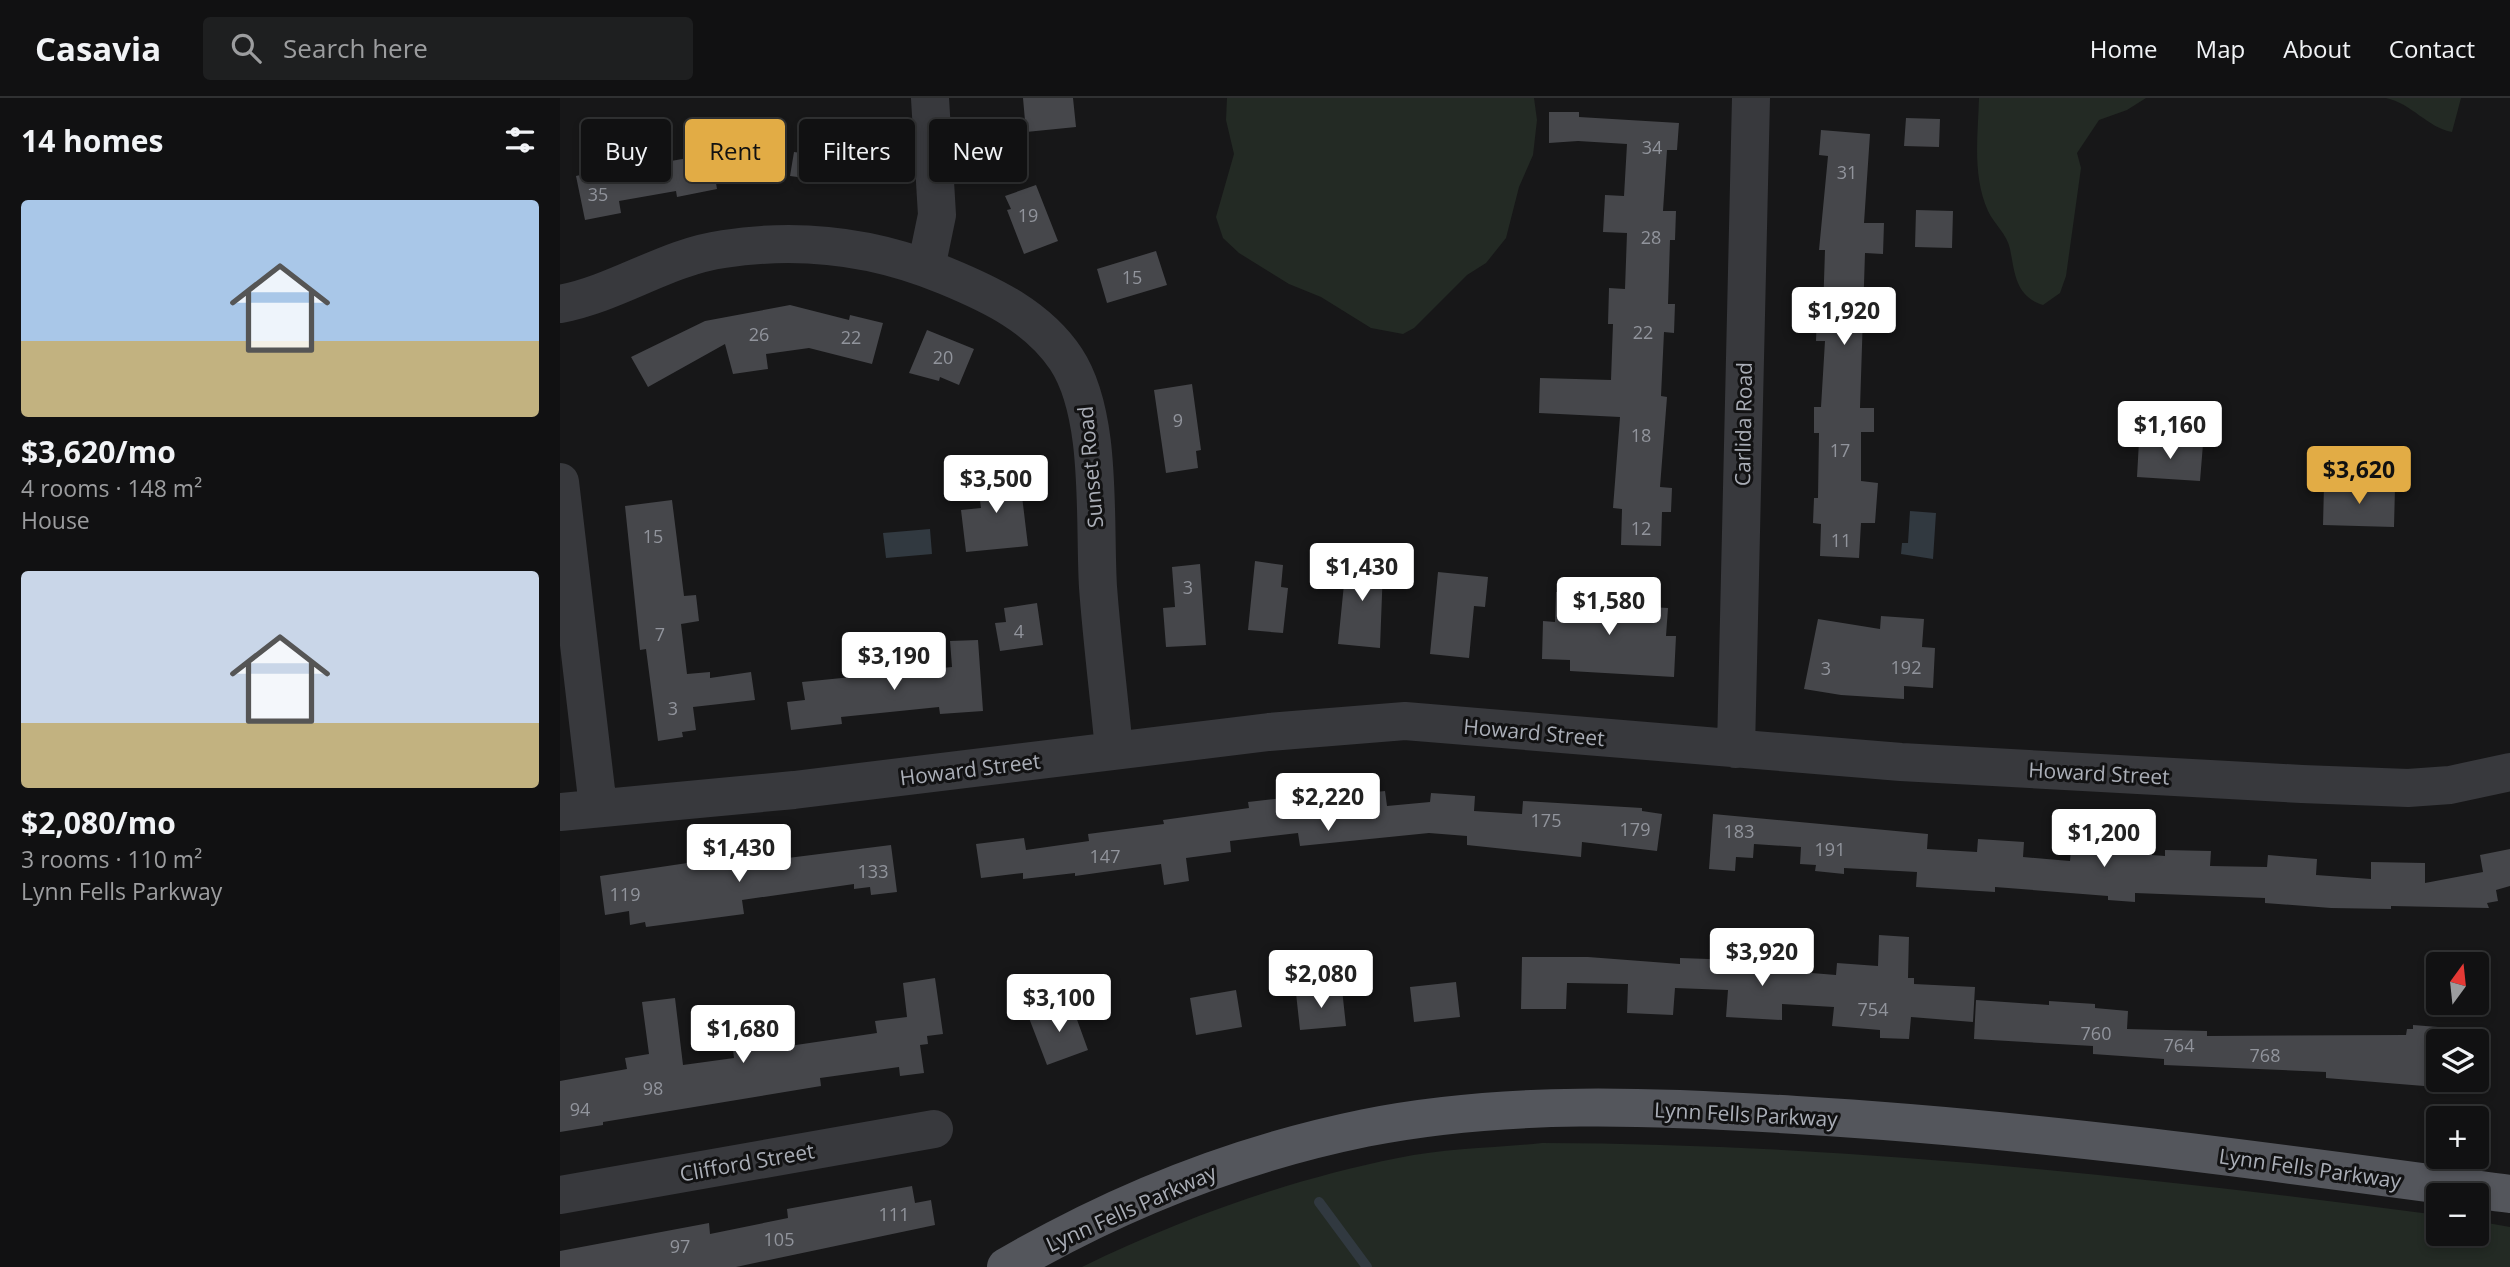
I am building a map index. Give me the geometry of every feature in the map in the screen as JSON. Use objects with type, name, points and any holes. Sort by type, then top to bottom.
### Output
[{"type":"main road","name":"Lynn Fells Parkway","points":[[1006,1267],[1116,1209],[1251,1157],[1365,1128],[1498,1111],[1722,1111],[1983,1129],[2169,1149],[2510,1194]]},
{"type":"street","points":[[926,268],[937,215],[930,98]]},
{"type":"street","name":"Carlida Road","points":[[1736,749],[1751,98]]},
{"type":"street","name":"Sunset Road","points":[[560,304],[596,296],[678,260],[720,249],[789,243],[859,249],[926,268],[998,301],[1038,327],[1068,362],[1081,389],[1090,433],[1098,588],[1114,750]]},
{"type":"street","points":[[560,482],[562,520],[598,807]]},
{"type":"street","name":"Howard Street","points":[[560,811],[794,790],[1114,750],[1363,723],[1405,721],[1901,762],[2370,787],[2450,785],[2510,772]]},
{"type":"street","name":"Clifford Street","points":[[560,1195],[934,1129]]},
{"type":"shaded area","points":[[1227,98],[1534,98],[1537,120],[1533,155],[1519,187],[1506,238],[1486,263],[1467,275],[1414,328],[1403,334],[1371,328],[1321,297],[1289,284],[1239,253],[1223,238],[1216,217],[1234,154],[1226,120]]},
{"type":"shaded area","points":[[1979,98],[2146,98],[2127,110],[2099,120],[2077,153],[2081,168],[2066,276],[2060,293],[2043,305],[2027,296],[2018,283],[2008,244],[1988,211],[1983,197],[1977,155]]},
{"type":"shaded area","points":[[2386,98],[2461,98],[2452,132],[2435,126],[2403,105]]},
{"type":"shaded area","points":[[1910,511],[1936,513],[1933,559],[1901,554],[1902,543],[1908,543]]},
{"type":"shaded area","points":[[930,529],[932,554],[886,558],[883,533]]},
{"type":"shaded area","points":[[1542,1143],[1767,1149],[1991,1165],[2214,1187],[2426,1214],[2426,1246],[2489,1246],[2489,1223],[2510,1227],[2510,1267],[1082,1267],[1159,1232],[1276,1189],[1357,1167],[1452,1150]]},
{"type":"building","points":[[1023,98],[1073,98],[1076,127],[1027,132],[1027,119],[1025,119]]},
{"type":"building","points":[[1549,112],[1579,112],[1579,117],[1679,123],[1677,150],[1667,150],[1663,211],[1676,211],[1675,240],[1670,240],[1668,304],[1675,304],[1674,333],[1664,332],[1661,396],[1667,397],[1660,487],[1672,488],[1671,512],[1662,512],[1661,546],[1621,545],[1622,509],[1613,508],[1620,417],[1539,413],[1540,378],[1611,380],[1613,324],[1608,324],[1609,288],[1625,289],[1627,233],[1603,232],[1605,195],[1624,196],[1627,144],[1578,141],[1549,143]]},
{"type":"building","points":[[1906,118],[1940,119],[1939,147],[1904,146]]},
{"type":"building","points":[[1821,130],[1870,134],[1864,223],[1884,223],[1883,254],[1865,253],[1860,408],[1874,408],[1874,432],[1861,432],[1861,481],[1878,483],[1875,523],[1861,523],[1859,558],[1820,556],[1821,524],[1813,523],[1814,498],[1818,498],[1819,433],[1814,433],[1814,407],[1821,407],[1825,341],[1816,341],[1817,312],[1823,312],[1825,250],[1819,250],[1828,156],[1819,155]]},
{"type":"building","points":[[794,152],[799,153],[799,177],[790,176]]},
{"type":"building","points":[[685,159],[685,182],[716,182],[717,189],[677,197],[676,191],[619,201],[621,213],[585,220],[576,176],[581,175],[581,182],[671,182],[671,161]]},
{"type":"building","points":[[1036,185],[1058,241],[1024,254],[1007,210],[1011,209],[1005,196]]},
{"type":"building","points":[[1916,210],[1953,211],[1952,248],[1915,247]]},
{"type":"building","points":[[1156,251],[1167,285],[1107,303],[1097,269]]},
{"type":"building","points":[[790,305],[849,320],[850,315],[883,323],[872,364],[809,348],[766,354],[768,369],[733,374],[725,344],[648,387],[631,357],[705,321]]},
{"type":"building","points":[[927,330],[974,349],[959,385],[940,377],[939,381],[909,373]]},
{"type":"building","points":[[1192,384],[1201,450],[1196,451],[1198,468],[1166,473],[1154,390]]},
{"type":"building","points":[[2139,441],[2203,444],[2200,481],[2137,477]]},
{"type":"building","points":[[1019,471],[1028,546],[966,552],[961,510],[981,508],[977,476]]},
{"type":"building","points":[[2324,485],[2395,487],[2394,527],[2323,525]]},
{"type":"building","points":[[672,500],[684,596],[696,595],[699,621],[681,624],[687,674],[710,672],[710,678],[751,672],[755,700],[693,707],[696,730],[682,732],[683,737],[658,741],[646,649],[640,650],[625,506]]},
{"type":"building","points":[[1347,554],[1378,558],[1377,568],[1383,568],[1380,648],[1338,644]]},
{"type":"building","points":[[1255,561],[1283,565],[1281,587],[1288,588],[1283,633],[1248,630]]},
{"type":"building","points":[[1200,564],[1206,645],[1166,647],[1163,608],[1175,607],[1172,567]]},
{"type":"building","points":[[1438,572],[1488,577],[1485,607],[1474,606],[1469,658],[1430,654]]},
{"type":"building","points":[[1556,592],[1599,592],[1599,604],[1668,608],[1666,636],[1676,636],[1674,677],[1570,671],[1570,660],[1542,659],[1543,621],[1555,622]]},
{"type":"building","points":[[1037,603],[1043,645],[1000,651],[995,623],[1006,622],[1004,608]]},
{"type":"building","points":[[1881,616],[1924,619],[1922,647],[1935,648],[1933,688],[1904,686],[1904,699],[1841,695],[1804,689],[1818,619],[1880,629]]},
{"type":"building","points":[[978,640],[983,711],[940,714],[939,707],[841,717],[842,724],[791,730],[787,702],[805,700],[802,682],[952,667],[950,641]]},
{"type":"building","points":[[1385,791],[1387,806],[1430,802],[1431,793],[1475,796],[1474,811],[1522,814],[1523,801],[1642,808],[1642,811],[1662,814],[1657,851],[1582,842],[1581,857],[1467,845],[1467,836],[1429,833],[1300,846],[1298,833],[1230,841],[1231,852],[1186,858],[1189,881],[1164,885],[1161,864],[1075,876],[1075,873],[1023,879],[1023,873],[981,878],[976,844],[1024,838],[1026,850],[1089,841],[1088,834],[1164,824],[1163,820],[1249,808],[1248,802],[1293,797],[1293,801]]},
{"type":"building","points":[[1713,814],[1928,834],[1927,849],[1977,852],[1978,839],[2024,842],[2023,857],[2070,861],[2071,849],[2165,856],[2165,850],[2211,851],[2210,866],[2267,867],[2268,855],[2317,859],[2316,875],[2371,879],[2371,862],[2425,863],[2425,883],[2483,872],[2480,855],[2510,849],[2510,886],[2496,890],[2498,901],[2487,903],[2489,908],[2331,908],[2265,903],[2265,898],[2135,893],[2135,902],[2108,900],[2108,896],[1995,887],[1995,892],[1916,887],[1917,872],[1844,868],[1844,874],[1815,871],[1816,865],[1800,864],[1801,847],[1754,844],[1753,858],[1736,857],[1735,871],[1709,869]]},
{"type":"building","points":[[891,845],[897,892],[871,895],[870,887],[854,889],[854,884],[742,900],[744,914],[646,927],[645,922],[630,925],[629,911],[605,915],[600,876],[721,858],[723,866]]},
{"type":"building","points":[[1879,935],[1909,937],[1908,978],[1914,978],[1914,984],[1975,987],[1973,1022],[1911,1017],[1909,1039],[1880,1038],[1880,1030],[1832,1026],[1834,1007],[1782,1004],[1782,1020],[1726,1017],[1728,990],[1675,988],[1673,1015],[1627,1013],[1628,984],[1567,983],[1566,1009],[1521,1009],[1522,957],[1588,957],[1680,964],[1680,958],[1764,961],[1763,969],[1836,975],[1837,963],[1878,966]]},
{"type":"building","points":[[935,978],[943,1034],[927,1036],[928,1044],[920,1045],[924,1073],[900,1076],[899,1067],[820,1078],[821,1086],[603,1122],[603,1125],[560,1132],[560,1081],[627,1069],[625,1058],[649,1054],[642,1002],[675,998],[683,1065],[734,1058],[732,1041],[767,1036],[769,1049],[877,1033],[875,1021],[907,1017],[903,983]]},
{"type":"building","points":[[1456,982],[1460,1017],[1414,1022],[1410,987]]},
{"type":"building","points":[[1342,989],[1346,1026],[1300,1030],[1296,993]]},
{"type":"building","points":[[1236,990],[1242,1027],[1196,1035],[1190,998]]},
{"type":"building","points":[[1976,1000],[2049,1005],[2049,1001],[2095,1004],[2095,1008],[2128,1011],[2127,1029],[2207,1031],[2207,1036],[2406,1035],[2407,1029],[2413,1029],[2413,1025],[2438,1027],[2426,1029],[2426,1086],[2326,1078],[2326,1072],[2164,1065],[2164,1059],[2093,1054],[2093,1046],[1974,1039]]},
{"type":"building","points":[[1071,1003],[1088,1050],[1047,1065],[1029,1018]]},
{"type":"building","points":[[912,1186],[915,1203],[931,1200],[935,1225],[736,1267],[560,1267],[560,1251],[709,1223],[710,1234],[788,1218],[787,1209]]},
{"type":"waterway","points":[[1319,1202],[1367,1267]]}]
